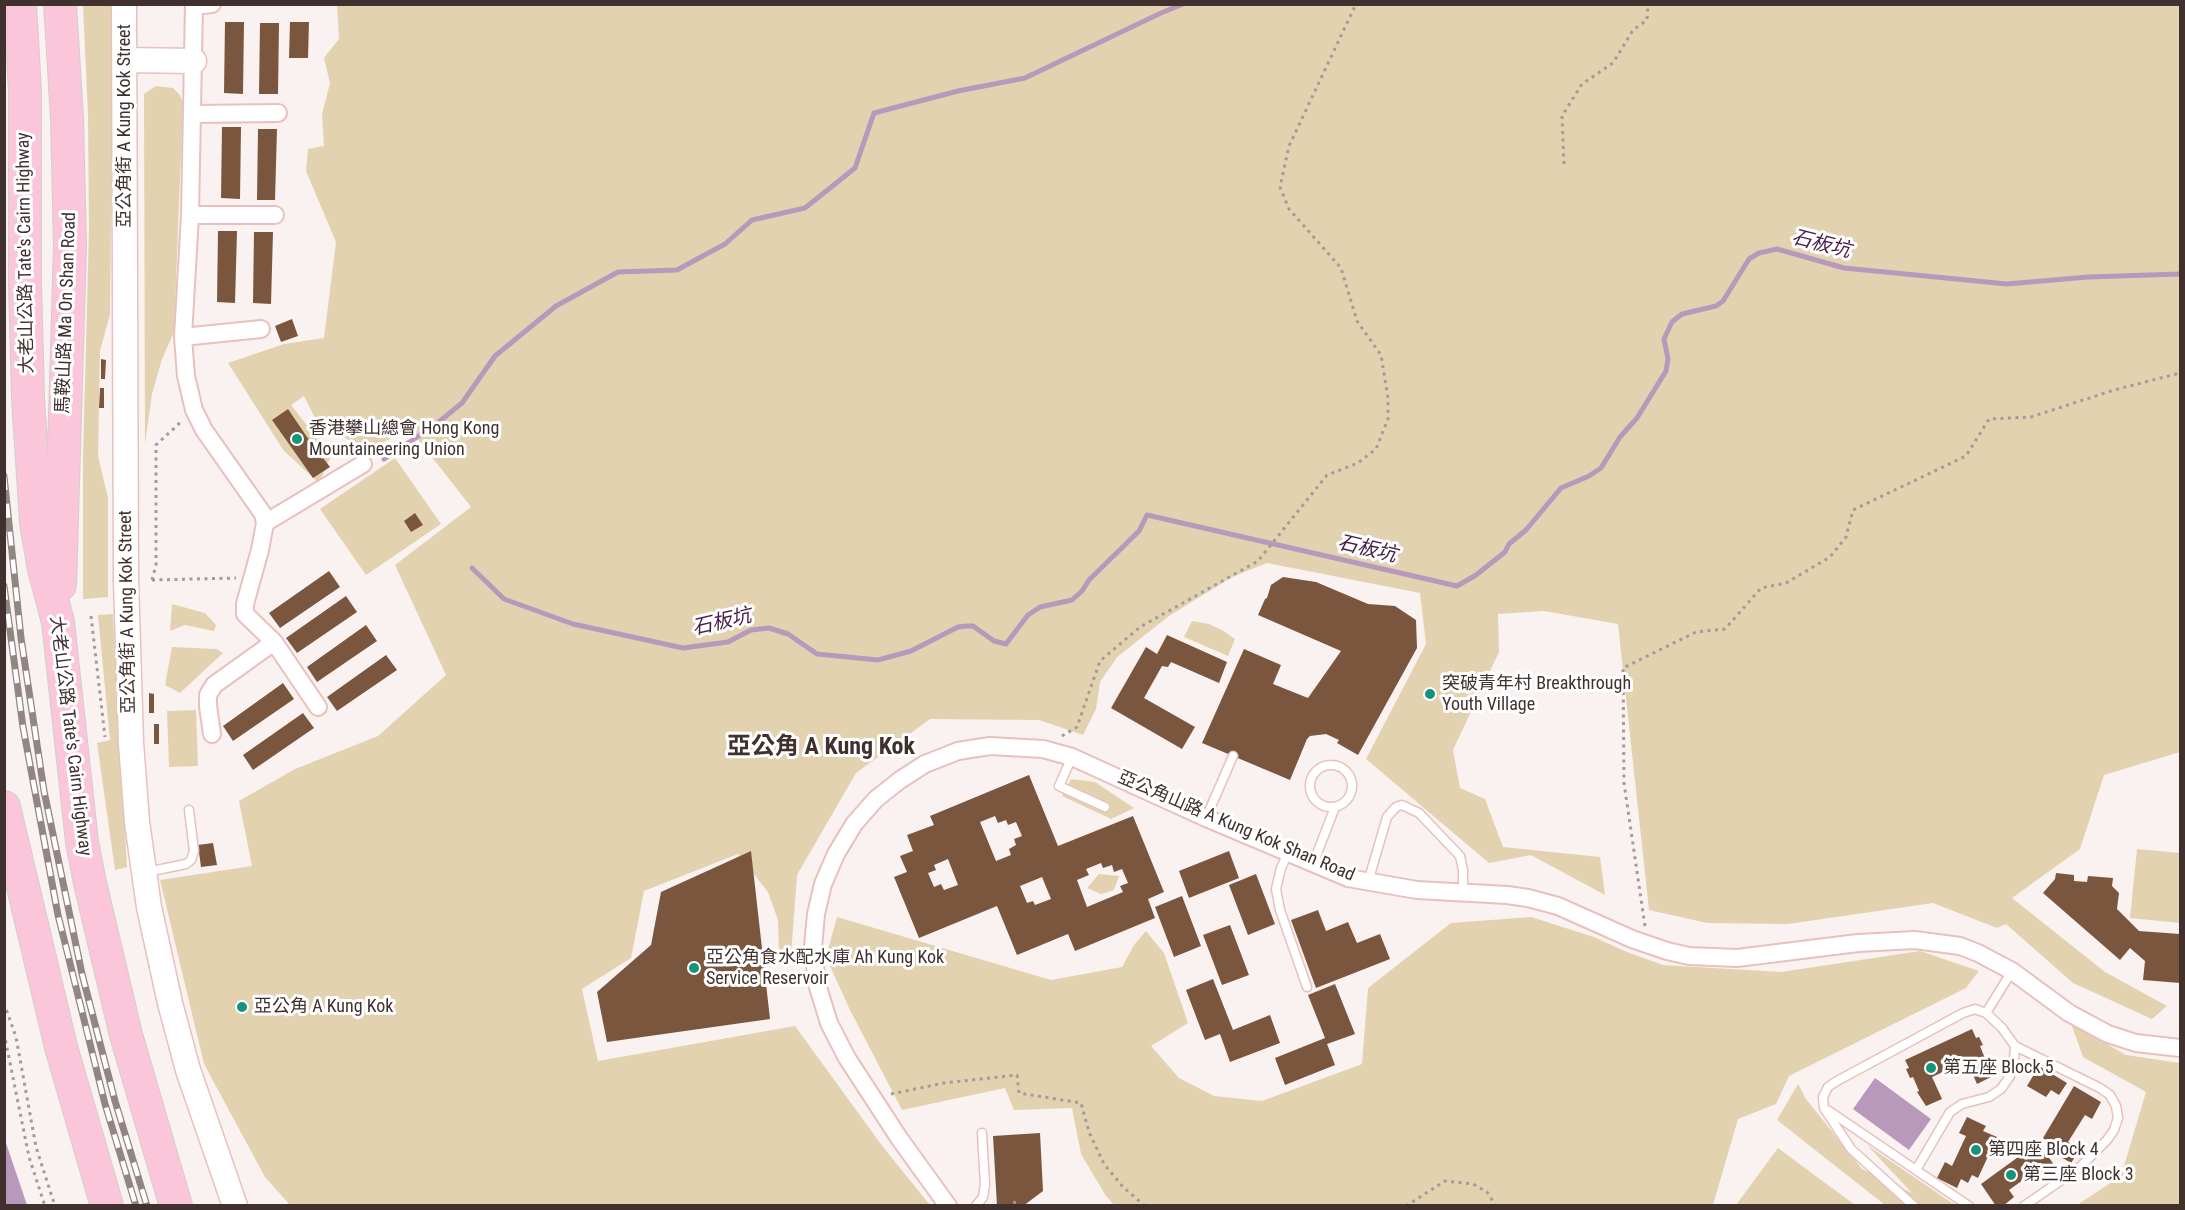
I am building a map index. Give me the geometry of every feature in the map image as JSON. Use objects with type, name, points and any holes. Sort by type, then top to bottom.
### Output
[{"type":"highway","name":"大老山公路 Tate's Cairn Highway","points":[[20,4],[25,92],[25,284],[28,398],[36,523],[44,569],[58,622],[82,842],[88,873],[126,1035],[176,1206]]},
{"type":"highway","name":"馬鞍山路 Ma On Shan Road","points":[[58,622],[70,246],[67,118],[60,4]]},
{"type":"highway","points":[[4,807],[61,1047],[107,1206]]},
{"type":"main road","name":"亞公角街 A Kung Kok Street","points":[[124,4],[126,558],[128,690],[136,822],[143,873],[160,959],[178,1034],[191,1080],[235,1206]]},
{"type":"main road","points":[[124,60],[194,61]]},
{"type":"street","points":[[212,4],[194,5],[190,215],[183,337],[186,376],[194,410],[204,430],[263,514],[265,523],[245,604],[245,614],[274,642],[318,707]]},
{"type":"street","points":[[193,114],[278,113]]},
{"type":"street","points":[[190,215],[275,215]]},
{"type":"street","points":[[183,337],[261,329]]},
{"type":"street","points":[[265,523],[363,464]]},
{"type":"street","points":[[212,734],[208,695],[214,685],[274,642]]},
{"type":"street","name":"亞公角山路 A Kung Kok Shan Road","points":[[948,1206],[847,1058],[829,1023],[818,984],[813,947],[816,914],[822,884],[836,854],[854,824],[876,799],[925,764],[958,751],[990,746],[1043,749],[1072,756],[1206,818],[1348,878],[1417,890],[1507,895],[1541,901],[1647,944],[1689,956],[1730,958],[1771,955],[1868,942],[1915,939],[1960,946],[2012,971],[2069,1013],[2108,1034],[2136,1043],[2181,1048]]},
{"type":"lane","points":[[1072,756],[1059,786],[1104,807]]},
{"type":"lane","points":[[1206,818],[1233,756]]},
{"type":"lane","points":[[1312,864],[1335,807],[1347,800],[1350,794],[1351,781],[1344,770],[1338,766],[1324,766],[1314,775],[1311,782],[1312,795],[1322,805],[1335,807]]},
{"type":"lane","points":[[1368,883],[1388,817],[1396,807],[1402,805],[1419,813],[1460,856],[1463,870],[1463,892]]},
{"type":"lane","points":[[143,873],[186,864],[191,860],[194,851],[189,810]]},
{"type":"lane","points":[[1288,853],[1281,868],[1276,889],[1280,910],[1306,987]]},
{"type":"lane","points":[[1986,1013],[2012,971]]},
{"type":"lane","points":[[1914,1206],[1851,1149],[1824,1108],[1823,1097],[1828,1087],[1837,1081],[1963,1012],[1975,1010],[1986,1013],[2002,1028],[2015,1046],[2100,1088],[2110,1095],[2116,1106],[2118,1118],[2107,1140],[2079,1168],[2024,1206]]},
{"type":"lane","points":[[1916,1170],[1950,1112],[1962,1104],[1989,1097],[2001,1089],[2010,1076],[2015,1046]]},
{"type":"lane","points":[[1824,1108],[1969,1206]]},
{"type":"lane","points":[[976,1206],[982,1197],[985,1185],[982,1134]]},
{"type":"path","points":[[1043,749],[1077,727],[1100,660],[1140,627],[1258,561],[1327,476],[1358,463],[1376,449],[1388,420],[1388,398],[1381,355],[1357,321],[1341,268],[1289,209],[1280,187],[1289,146],[1356,4]]},
{"type":"path","points":[[1564,164],[1562,116],[1582,84],[1614,63],[1633,30],[1647,20],[1648,4]]},
{"type":"path","points":[[1647,944],[1624,783],[1623,668],[1696,632],[1725,629],[1761,588],[1786,583],[1830,557],[1846,537],[1853,510],[1966,456],[1989,419],[2031,417],[2114,390],[2181,373]]},
{"type":"path","points":[[194,410],[156,444],[156,565],[152,580],[225,579],[252,576]]},
{"type":"path","points":[[91,616],[105,737]]},
{"type":"path","points":[[4,1003],[16,1037],[36,1147],[55,1206]]},
{"type":"path","points":[[4,1033],[29,1157],[45,1206]]},
{"type":"path","points":[[886,1095],[944,1083],[1017,1075],[1019,1093],[1081,1103],[1089,1132],[1104,1164],[1123,1187],[1145,1206]]},
{"type":"path","points":[[1406,1206],[1445,1180],[1473,1184],[1487,1192],[1496,1206]]},
{"type":"path","points":[[1014,1201],[1016,1206]]},
{"type":"shaded area","points":[[83,5],[112,5],[112,105],[110,314],[100,351],[98,456],[108,498],[108,597],[83,599],[83,456],[89,230],[88,115]]},
{"type":"shaded area","points":[[337,5],[2180,5],[2180,752],[2104,775],[2080,849],[2012,898],[2105,972],[2167,1006],[2152,1019],[2073,983],[2006,924],[1997,928],[1933,903],[1788,924],[1707,923],[1649,910],[1618,624],[1544,611],[1498,614],[1499,652],[1453,750],[1460,788],[1485,799],[1503,847],[1600,857],[1605,895],[1531,855],[1489,863],[1366,759],[1426,644],[1420,593],[1267,563],[1232,577],[1169,616],[1117,657],[1100,682],[1096,709],[1083,735],[1039,720],[930,719],[856,773],[797,875],[791,955],[779,955],[778,920],[768,892],[738,854],[644,891],[631,958],[582,989],[598,1061],[795,1026],[883,1147],[930,1205],[290,1205],[265,1177],[204,1064],[160,880],[252,866],[239,801],[295,769],[378,736],[446,675],[395,565],[471,507],[410,429],[365,451],[315,418],[304,396],[291,405],[331,456],[319,483],[284,451],[228,363],[284,344],[324,338],[336,242],[306,171],[308,149],[324,146],[322,114],[330,83],[324,58],[339,39]]},
{"type":"shaded area","points":[[156,86],[173,88],[183,102],[174,332],[162,359],[152,394],[145,444],[144,94]]},
{"type":"shaded area","points":[[395,458],[441,524],[366,575],[320,509]]},
{"type":"shaded area","points":[[172,604],[205,613],[216,625],[214,631],[185,625],[170,631]]},
{"type":"shaded area","points":[[113,614],[127,867],[115,870],[97,743],[110,740],[98,615]]},
{"type":"shaded area","points":[[1192,621],[1209,624],[1235,639],[1228,656],[1184,637]]},
{"type":"shaded area","points":[[172,647],[216,649],[223,653],[180,693],[165,685]]},
{"type":"shaded area","points":[[196,710],[198,766],[169,767],[167,711]]},
{"type":"shaded area","points":[[1071,779],[1095,782],[1134,808],[1111,819],[1062,796]]},
{"type":"shaded area","points":[[2137,849],[2180,853],[2180,923],[2130,918]]},
{"type":"shaded area","points":[[1099,874],[1119,876],[1114,890],[1101,894],[1087,888]]},
{"type":"shaded area","points":[[837,917],[1051,980],[1122,967],[1134,945],[1146,931],[1164,953],[1188,1023],[1151,1046],[1179,1078],[1214,1096],[1262,1101],[1362,1064],[1368,988],[1451,923],[1531,917],[1594,937],[1663,965],[1781,972],[1920,951],[1979,971],[1966,988],[1789,1076],[1776,1104],[1738,1119],[1713,1205],[1115,1206],[1106,1196],[1081,1154],[1072,1108],[1014,1110],[1005,1088],[902,1110],[849,1008],[826,957]]},
{"type":"shaded area","points":[[2071,1023],[2126,1055],[2180,1063],[2180,1205],[2077,1205],[2121,1176],[2146,1092],[2083,1057]]},
{"type":"shaded area","points":[[1875,1078],[1931,1119],[1909,1150],[1853,1109]]},
{"type":"shaded area","points":[[1798,1084],[1806,1099],[1862,1169],[1912,1193],[1867,1145],[1955,1205],[1885,1205],[1777,1120]]},
{"type":"shaded area","points":[[5,1140],[27,1205],[5,1205]]},
{"type":"shaded area","points":[[1778,1148],[1855,1205],[1736,1205]]},
{"type":"building","points":[[225,22],[244,22],[243,94],[224,93]]},
{"type":"building","points":[[290,22],[309,22],[308,58],[289,58]]},
{"type":"building","points":[[260,23],[279,23],[278,94],[259,94]]},
{"type":"building","points":[[222,127],[241,127],[240,199],[221,198]]},
{"type":"building","points":[[258,129],[277,129],[275,200],[257,200]]},
{"type":"building","points":[[218,231],[237,231],[235,303],[217,302]]},
{"type":"building","points":[[254,232],[273,232],[271,304],[253,303]]},
{"type":"building","points":[[292,319],[298,336],[281,342],[275,326]]},
{"type":"building","points":[[101,359],[106,360],[105,379],[101,379]]},
{"type":"building","points":[[100,388],[104,388],[104,408],[99,408]]},
{"type":"building","name":"香港攀山總會 Hong Kong Mountaineering Union","points":[[288,409],[330,467],[313,478],[272,420]]},
{"type":"building","points":[[415,513],[423,525],[411,532],[404,521]]},
{"type":"building","points":[[329,571],[340,587],[280,628],[269,613]]},
{"type":"building","points":[[1283,577],[1316,582],[1368,604],[1395,606],[1416,620],[1417,648],[1358,755],[1337,743],[1339,740],[1326,734],[1310,736],[1290,780],[1202,743],[1244,649],[1281,665],[1273,684],[1308,698],[1341,651],[1258,615],[1271,585]]},
{"type":"building","points":[[346,596],[357,612],[297,653],[286,638]]},
{"type":"building","points":[[366,625],[377,641],[317,682],[307,667]]},
{"type":"building","points":[[1167,635],[1227,662],[1219,683],[1171,662],[1168,667],[1162,666],[1144,698],[1195,727],[1182,749],[1111,708],[1146,647],[1157,654]]},
{"type":"building","points":[[386,655],[397,670],[337,711],[327,697]]},
{"type":"building","points":[[283,683],[294,699],[233,741],[223,726]]},
{"type":"building","points":[[149,693],[154,694],[154,713],[149,713]]},
{"type":"building","points":[[303,713],[314,728],[253,770],[243,755]]},
{"type":"building","points":[[154,724],[159,724],[159,744],[154,744]]},
{"type":"building","points":[[1029,775],[1058,846],[1133,816],[1164,892],[1148,899],[1155,918],[1075,951],[1068,934],[1017,955],[997,906],[919,938],[894,877],[907,872],[900,856],[913,851],[907,835],[934,825],[930,816]],"holes":[[[995,816],[998,823],[1006,820],[1008,825],[1016,822],[1022,836],[1014,839],[1016,845],[1009,849],[1011,855],[996,861],[980,822]],[[948,859],[958,885],[944,890],[941,884],[934,887],[928,873],[936,870],[934,865]],[[1101,863],[1103,868],[1112,865],[1114,872],[1122,869],[1128,883],[1120,886],[1123,892],[1087,907],[1077,880],[1089,875],[1086,869]],[[1042,877],[1051,899],[1035,905],[1033,901],[1027,903],[1020,886]]]},
{"type":"building","points":[[213,843],[217,865],[201,867],[198,845]]},
{"type":"building","name":"亞公角食水配水庫 Ah Kung Kok Service Reservoir","points":[[751,851],[770,1019],[607,1042],[597,992],[651,945],[661,892]]},
{"type":"building","points":[[1229,851],[1239,878],[1189,898],[1179,871]]},
{"type":"building","points":[[2056,873],[2074,875],[2074,881],[2087,882],[2088,876],[2113,878],[2112,886],[2119,893],[2117,909],[2139,931],[2180,934],[2180,983],[2143,980],[2145,961],[2130,948],[2120,960],[2043,893],[2055,879]]},
{"type":"building","points":[[1256,874],[1275,924],[1248,935],[1229,885]]},
{"type":"building","points":[[1182,896],[1201,946],[1174,957],[1155,907]]},
{"type":"building","points":[[1318,910],[1326,931],[1348,922],[1357,943],[1380,934],[1390,959],[1316,988],[1291,920]]},
{"type":"building","points":[[1230,925],[1249,975],[1222,985],[1203,935]]},
{"type":"building","points":[[1213,979],[1233,1030],[1270,1015],[1280,1043],[1230,1062],[1220,1034],[1205,1040],[1186,990]]},
{"type":"building","points":[[1335,984],[1355,1034],[1327,1044],[1335,1065],[1285,1085],[1275,1058],[1325,1038],[1308,995]]},
{"type":"building","name":"第五座 Block 5","points":[[1972,1029],[1976,1038],[1979,1037],[1983,1045],[1980,1046],[1986,1061],[1989,1060],[1993,1076],[1977,1084],[1967,1061],[1932,1077],[1942,1099],[1926,1106],[1917,1092],[1919,1091],[1913,1077],[1910,1078],[1905,1060]]},
{"type":"building","points":[[2039,1066],[2067,1083],[2059,1095],[2051,1090],[2046,1097],[2027,1086]]},
{"type":"building","points":[[2074,1086],[2101,1102],[2092,1119],[2085,1115],[2068,1142],[2080,1149],[2071,1163],[2051,1151],[2054,1146],[2043,1138]]},
{"type":"building","name":"第四座 Block 4","points":[[1967,1117],[1986,1126],[1983,1131],[1997,1137],[1978,1178],[1972,1175],[1968,1183],[1961,1179],[1957,1188],[1937,1178],[1945,1162],[1952,1166],[1966,1136],[1959,1133]]},
{"type":"building","points":[[1040,1133],[1043,1191],[1023,1206],[997,1206],[993,1136]]},
{"type":"building","name":"第三座 Block 3","points":[[2032,1147],[2040,1157],[2046,1153],[2058,1171],[2045,1180],[2037,1170],[2009,1190],[2014,1197],[2003,1206],[1996,1206],[1981,1184]]},
{"type":"waterway","points":[[384,459],[435,425],[462,403],[495,356],[556,306],[618,272],[677,270],[725,244],[752,220],[805,208],[855,168],[874,113],[958,91],[1025,78],[1183,4]]},
{"type":"waterway","name":"石板坑","points":[[472,568],[504,599],[573,624],[683,648],[728,642],[751,630],[769,628],[788,634],[817,654],[878,660],[911,651],[958,627],[973,626],[994,641],[1006,644],[1028,615],[1040,607],[1072,600],[1082,591],[1089,580],[1139,531],[1147,515],[1457,586],[1476,575],[1505,552],[1509,544],[1526,530],[1561,488],[1601,468],[1620,437],[1637,418],[1666,371],[1668,359],[1664,339],[1672,322],[1682,314],[1716,306],[1723,301],[1749,259],[1759,253],[1777,249],[1844,268],[2007,284],[2088,277],[2180,274]]},
{"type":"railway","points":[[4,476],[21,638],[44,791],[82,974],[115,1101],[147,1206]]},
{"type":"railway","points":[[4,586],[23,727],[58,915],[105,1104],[136,1206]]},
{"type":"place","name":"香港攀山總會 Hong Kong Mountaineering Union","points":[[297,439]]},
{"type":"place","name":"突破青年村 Breakthrough Youth Village","points":[[1430,694]]},
{"type":"place","name":"亞公角食水配水庫 Ah Kung Kok Service Reservoir","points":[[694,968]]},
{"type":"place","name":"亞公角 A Kung Kok","points":[[242,1007]]},
{"type":"place","name":"第五座 Block 5","points":[[1931,1068]]},
{"type":"place","name":"第四座 Block 4","points":[[1976,1150]]},
{"type":"place","name":"第三座 Block 3","points":[[2011,1175]]},
{"type":"district","name":"亞公角 A Kung Kok","points":[[821,748]]}]
